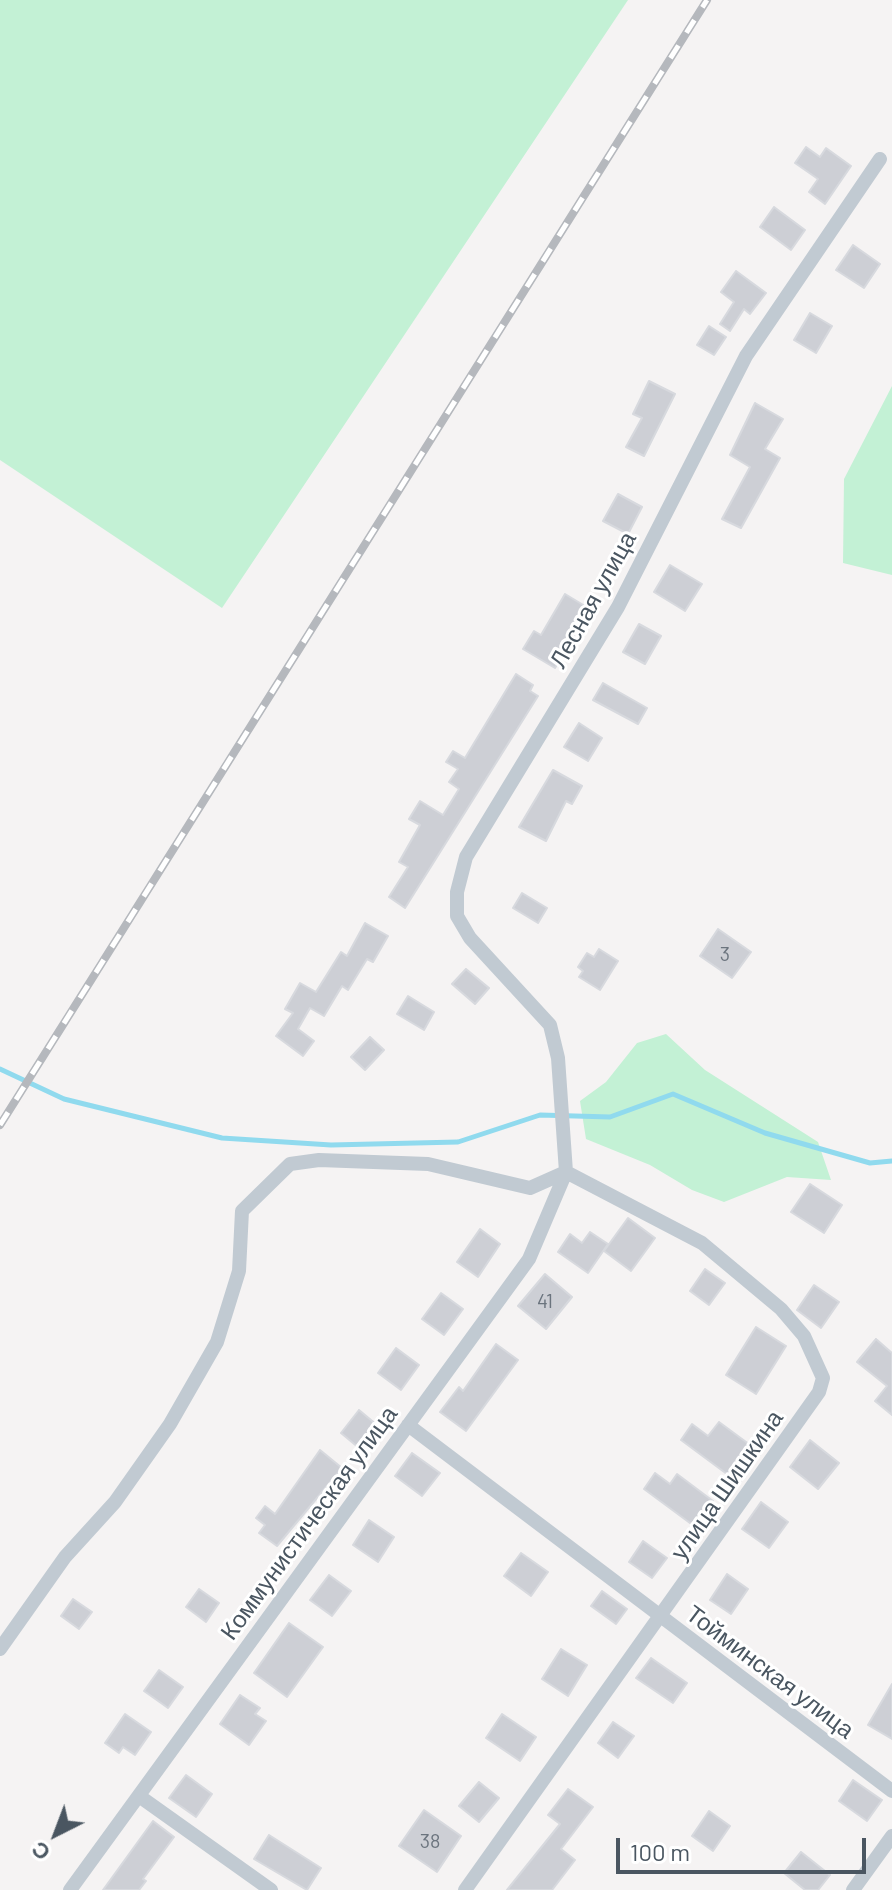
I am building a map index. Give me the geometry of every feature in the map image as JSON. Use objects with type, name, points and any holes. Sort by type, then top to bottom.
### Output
[{"type":"street","name":"Лесная улица","points":[[566,1172],[558,1058],[550,1025],[470,938],[457,916],[457,892],[466,857],[618,607],[746,356],[880,159]]},
{"type":"street","points":[[0,1649],[65,1557],[115,1502],[170,1424],[217,1342],[239,1271],[242,1211],[290,1164],[319,1160],[428,1164],[530,1188],[566,1172]]},
{"type":"street","name":"Коммунистическая улица","points":[[70,1890],[529,1259],[566,1172]]},
{"type":"street","name":"улица Шишкина","points":[[465,1890],[819,1392],[823,1378],[804,1336],[781,1309],[702,1243],[566,1172]]},
{"type":"street","name":"Тойминская улица","points":[[408,1425],[892,1791]]},
{"type":"street","points":[[139,1796],[271,1890]]},
{"type":"street","points":[[853,1890],[892,1836]]},
{"type":"green space","points":[[0,0],[628,0],[222,608],[0,460]]},
{"type":"green space","points":[[892,386],[892,575],[843,563],[844,479]]},
{"type":"green space","points":[[666,1034],[705,1070],[818,1142],[831,1180],[787,1177],[724,1202],[692,1190],[650,1165],[586,1139],[580,1101],[606,1082],[637,1043]]},
{"type":"building","points":[[806,147],[820,157],[826,148],[851,166],[825,204],[809,192],[818,179],[795,163]]},
{"type":"building","points":[[774,207],[805,230],[791,250],[760,227]]},
{"type":"building","points":[[853,245],[880,264],[864,288],[836,270]]},
{"type":"building","points":[[736,271],[766,293],[750,314],[744,309],[730,331],[720,324],[734,302],[721,292]]},
{"type":"building","points":[[810,313],[832,326],[816,353],[794,340]]},
{"type":"building","points":[[709,326],[726,337],[714,355],[697,345]]},
{"type":"building","points":[[649,381],[675,394],[644,456],[626,447],[642,418],[633,414]]},
{"type":"building","points":[[755,403],[783,419],[765,449],[780,458],[741,528],[722,519],[750,467],[730,455]]},
{"type":"building","points":[[618,494],[642,507],[628,534],[603,521]]},
{"type":"building","points":[[670,565],[702,584],[685,611],[654,592]]},
{"type":"building","points":[[565,594],[590,609],[555,668],[523,649],[534,631],[541,635]]},
{"type":"building","points":[[639,624],[661,636],[645,664],[623,652]]},
{"type":"building","points":[[516,674],[533,685],[530,691],[538,696],[405,908],[389,897],[408,867],[399,862],[420,825],[409,819],[420,801],[443,815],[459,789],[449,782],[458,769],[446,762],[453,751],[465,758]]},
{"type":"building","points":[[603,683],[647,708],[638,724],[593,700]]},
{"type":"building","points":[[579,723],[602,738],[588,761],[564,747]]},
{"type":"building","points":[[553,770],[582,786],[572,804],[566,801],[546,841],[519,827]]},
{"type":"building","points":[[522,893],[547,908],[538,923],[513,908]]},
{"type":"building","points":[[365,923],[388,936],[373,962],[367,959],[348,990],[342,986],[324,1016],[310,1008],[298,1029],[314,1041],[303,1056],[276,1036],[293,1013],[285,1009],[300,983],[316,992],[341,952],[347,956]]},
{"type":"building","points":[[718,929],[751,952],[732,978],[700,956]]},
{"type":"building","points":[[599,949],[618,961],[600,990],[579,977],[583,971],[578,967],[587,953],[594,957]]},
{"type":"building","points":[[466,969],[489,988],[475,1004],[452,984]]},
{"type":"building","points":[[408,996],[434,1012],[424,1030],[397,1014]]},
{"type":"building","points":[[370,1037],[384,1050],[365,1070],[351,1057]]},
{"type":"building","points":[[810,1184],[842,1205],[824,1233],[791,1212]]},
{"type":"building","points":[[628,1218],[655,1238],[631,1271],[604,1251]]},
{"type":"building","points":[[480,1229],[500,1244],[478,1277],[457,1262]]},
{"type":"building","points":[[590,1232],[608,1244],[588,1273],[558,1252],[570,1234],[582,1243]]},
{"type":"building","points":[[705,1269],[725,1283],[709,1305],[690,1291]]},
{"type":"building","points":[[545,1274],[572,1297],[546,1329],[518,1306]]},
{"type":"building","points":[[814,1285],[839,1302],[821,1328],[797,1310]]},
{"type":"building","points":[[441,1293],[463,1309],[444,1335],[422,1319]]},
{"type":"building","points":[[756,1327],[786,1346],[756,1394],[726,1375]]},
{"type":"building","points":[[876,1339],[892,1353],[892,1415],[875,1401],[887,1386],[857,1362]]},
{"type":"building","points":[[496,1344],[518,1360],[466,1431],[440,1412],[459,1387],[463,1391]]},
{"type":"building","points":[[396,1348],[419,1365],[401,1390],[378,1373]]},
{"type":"building","points":[[359,1410],[377,1425],[359,1448],[341,1433]]},
{"type":"building","points":[[719,1422],[761,1453],[739,1483],[681,1440],[692,1424],[708,1436]]},
{"type":"building","points":[[810,1440],[839,1463],[818,1489],[790,1467]]},
{"type":"building","points":[[320,1450],[342,1468],[277,1546],[259,1533],[265,1525],[256,1518],[265,1506],[275,1514]]},
{"type":"building","points":[[412,1453],[440,1473],[422,1496],[395,1476]]},
{"type":"building","points":[[655,1473],[670,1484],[677,1474],[713,1501],[694,1526],[644,1489]]},
{"type":"building","points":[[761,1502],[788,1522],[769,1548],[742,1529]]},
{"type":"building","points":[[369,1520],[394,1537],[378,1562],[353,1545]]},
{"type":"building","points":[[643,1541],[667,1558],[652,1578],[629,1562]]},
{"type":"building","points":[[521,1553],[548,1572],[531,1596],[504,1576]]},
{"type":"building","points":[[727,1574],[748,1589],[731,1614],[710,1600]]},
{"type":"building","points":[[329,1575],[351,1591],[332,1616],[310,1600]]},
{"type":"building","points":[[199,1589],[219,1603],[206,1622],[186,1607]]},
{"type":"building","points":[[602,1591],[627,1609],[616,1624],[591,1606]]},
{"type":"building","points":[[73,1599],[92,1612],[79,1629],[61,1616]]},
{"type":"building","points":[[289,1623],[323,1647],[287,1697],[254,1673]]},
{"type":"building","points":[[561,1649],[587,1665],[568,1696],[542,1679]]},
{"type":"building","points":[[651,1658],[687,1683],[673,1703],[636,1678]]},
{"type":"building","points":[[159,1670],[183,1687],[168,1708],[144,1691]]},
{"type":"building","points":[[892,1684],[892,1739],[868,1725]]},
{"type":"building","points":[[240,1695],[260,1708],[255,1714],[266,1721],[249,1745],[220,1724]]},
{"type":"building","points":[[125,1714],[151,1732],[135,1755],[123,1747],[119,1753],[105,1743]]},
{"type":"building","points":[[502,1714],[536,1737],[520,1761],[486,1738]]},
{"type":"building","points":[[613,1722],[634,1736],[618,1758],[598,1743]]},
{"type":"building","points":[[186,1775],[212,1794],[196,1817],[169,1798]]},
{"type":"building","points":[[853,1780],[882,1800],[867,1821],[839,1801]]},
{"type":"building","points":[[479,1782],[499,1798],[479,1822],[459,1806]]},
{"type":"building","points":[[568,1789],[593,1807],[561,1849],[575,1860],[552,1890],[507,1890],[560,1824],[548,1815]]},
{"type":"building","points":[[424,1810],[461,1836],[437,1872],[399,1846]]},
{"type":"building","points":[[709,1811],[730,1826],[713,1851],[692,1836]]},
{"type":"building","points":[[153,1821],[174,1837],[143,1879],[146,1881],[139,1890],[103,1890]]},
{"type":"building","points":[[269,1835],[321,1868],[307,1890],[254,1859]]},
{"type":"building","points":[[801,1852],[830,1875],[818,1890],[805,1890],[784,1873]]},
{"type":"waterway","points":[[0,1069],[64,1099],[222,1138],[331,1145],[458,1142],[540,1115],[610,1117],[673,1094],[765,1133],[870,1163],[892,1161]]},
{"type":"railway","points":[[0,1125],[707,0]]}]
